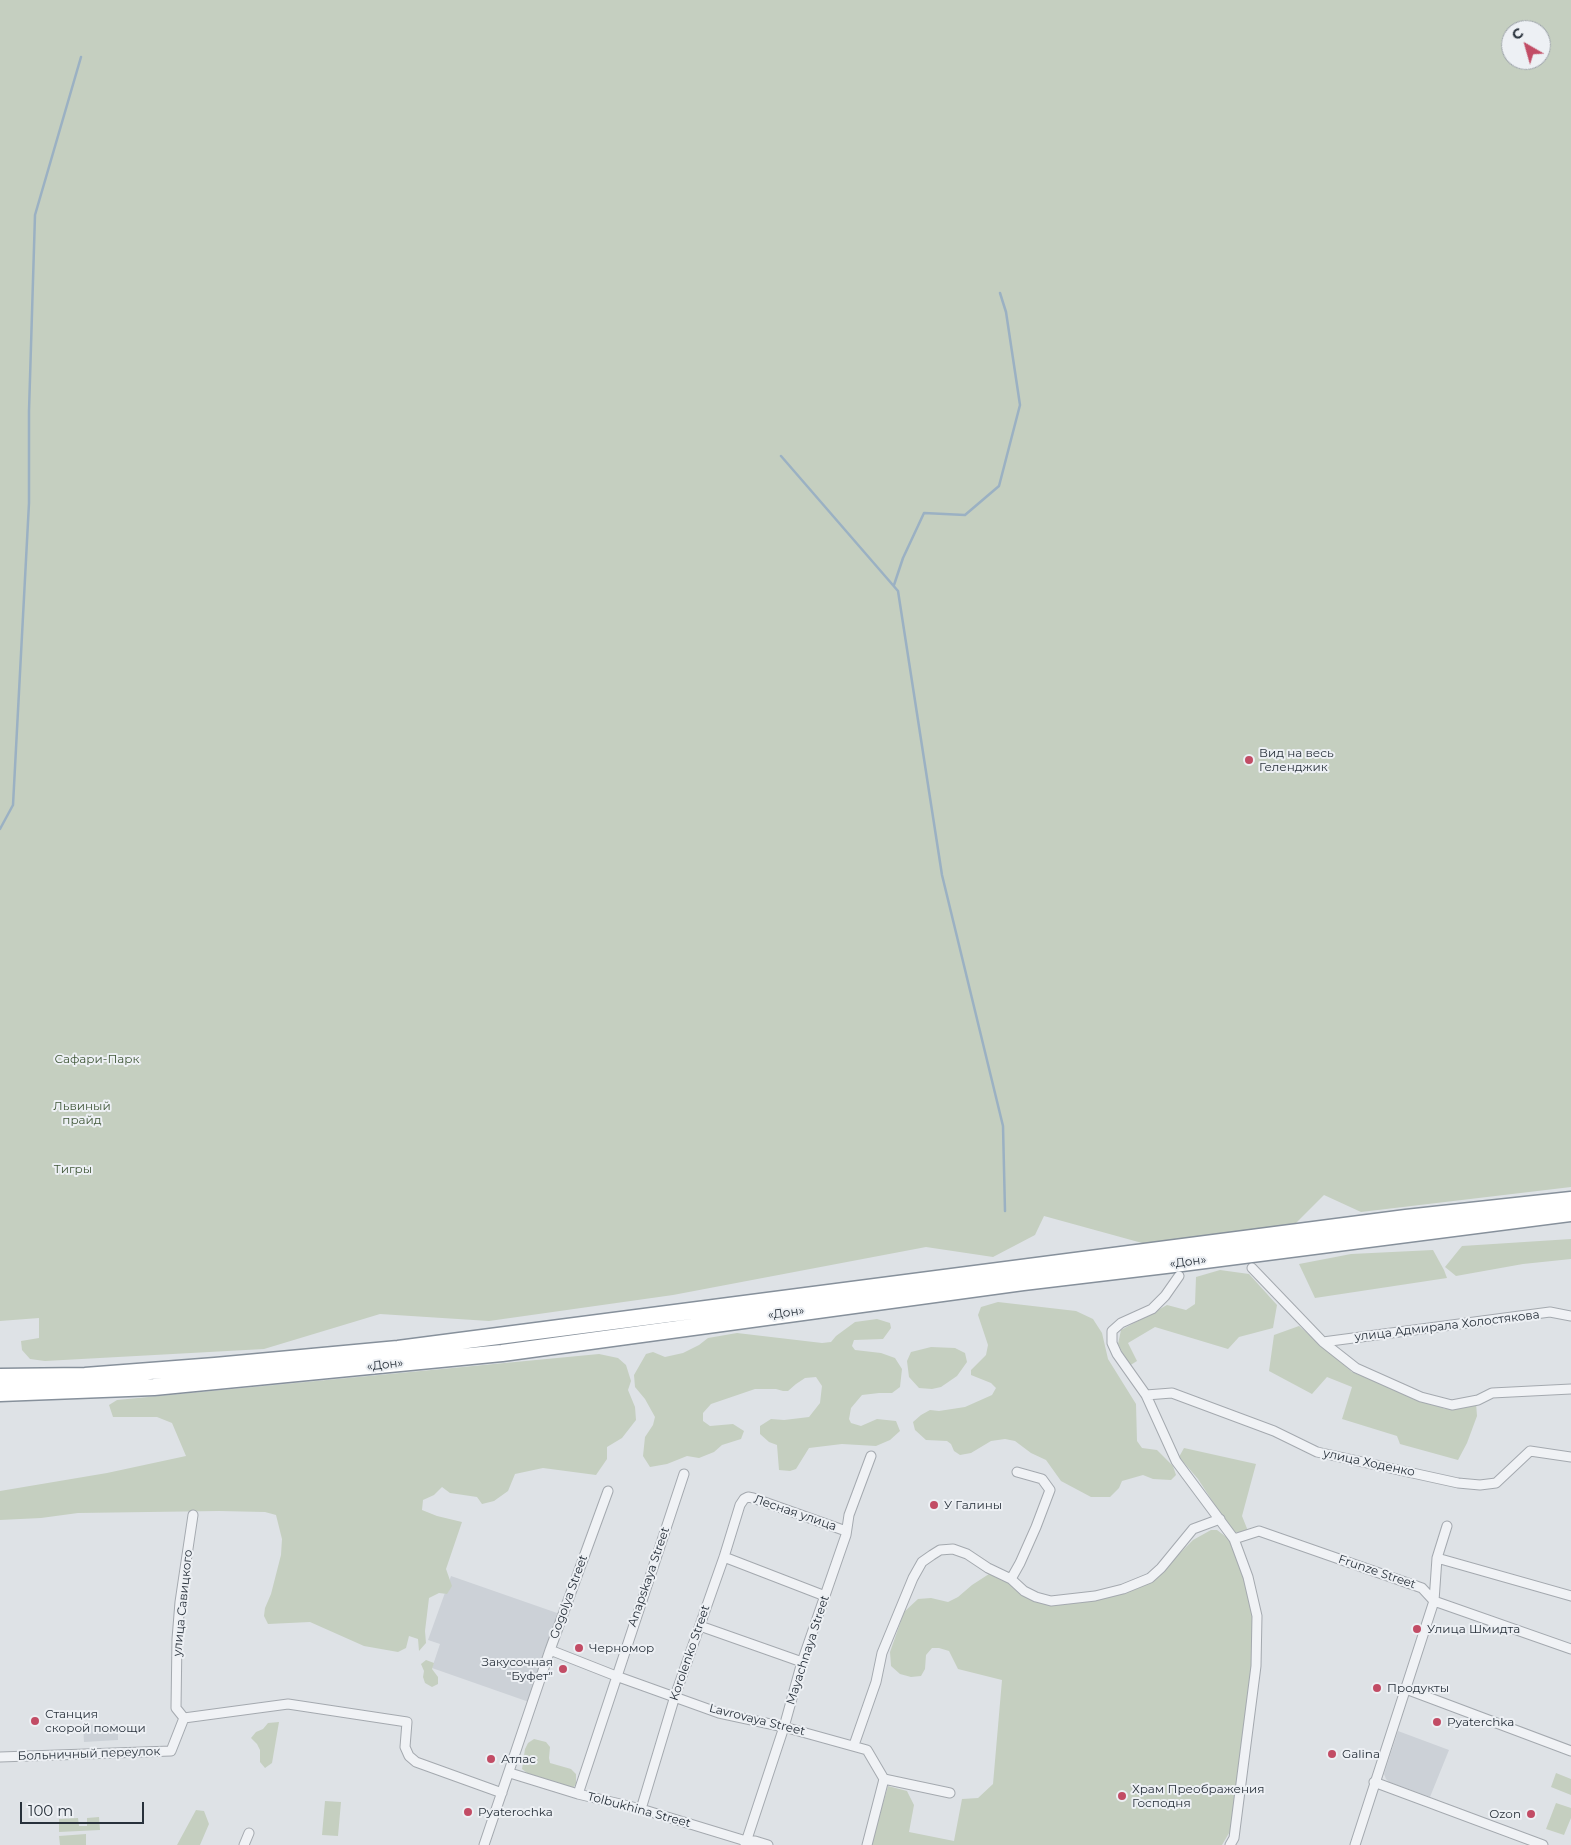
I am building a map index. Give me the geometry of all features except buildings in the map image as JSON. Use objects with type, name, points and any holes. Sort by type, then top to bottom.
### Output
[{"type":"highway","name":"«Дон»","points":[[0,1377],[85,1376],[398,1349],[943,1280],[1406,1218],[1571,1200]]},
{"type":"highway","name":"«Дон»","points":[[0,1393],[154,1387],[502,1353],[1023,1282],[1571,1213]]},
{"type":"street","points":[[1252,1268],[1323,1342],[1356,1368],[1421,1397],[1452,1405],[1478,1400],[1492,1393],[1571,1389]]},
{"type":"street","points":[[1179,1276],[1165,1296],[1152,1309],[1121,1323],[1112,1331],[1112,1343],[1117,1354],[1146,1395],[1176,1460],[1234,1539],[1248,1577],[1257,1616],[1255,1675],[1234,1838],[1230,1845]]},
{"type":"street","name":"улица Адмирала Холостякова","points":[[1323,1342],[1550,1312],[1571,1316]]},
{"type":"street","name":"улица Ходенко","points":[[1146,1395],[1172,1393],[1274,1431],[1317,1452],[1458,1483],[1496,1484],[1530,1451],[1571,1457]]},
{"type":"street","name":"Mayachnaya Street","points":[[745,1843],[784,1727],[802,1662],[846,1535],[849,1515],[871,1456]]},
{"type":"street","points":[[1011,1578],[1020,1563],[1050,1490],[1042,1479],[1017,1472]]},
{"type":"street","name":"Anapskaya Street","points":[[578,1794],[684,1474]]},
{"type":"street","name":"Gogolya Street","points":[[484,1845],[510,1773],[550,1650],[608,1491]]},
{"type":"street","name":"Лесная улица","points":[[744,1499],[748,1496],[846,1530]]},
{"type":"street","name":"Korolenko Street","points":[[641,1809],[675,1696],[724,1557],[740,1505],[744,1499]]},
{"type":"street","name":"улица Савицкого","points":[[184,1718],[176,1708],[177,1639],[180,1602],[193,1515]]},
{"type":"street","points":[[866,1845],[884,1779],[867,1750],[854,1745],[876,1682],[882,1653],[913,1578],[922,1562],[940,1550],[952,1549],[967,1554],[988,1568],[1011,1578],[1024,1592],[1036,1597],[1051,1601],[1095,1596],[1123,1590],[1150,1578],[1193,1529],[1220,1519]]},
{"type":"street","points":[[1355,1845],[1434,1601],[1437,1558],[1447,1526]]},
{"type":"street","name":"Frunze Street","points":[[1234,1539],[1259,1531],[1422,1588],[1434,1601],[1571,1649]]},
{"type":"street","points":[[724,1557],[825,1596]]},
{"type":"street","points":[[1437,1558],[1571,1596]]},
{"type":"street","points":[[700,1626],[802,1662]]},
{"type":"street","name":"Lavrovaya Street","points":[[550,1650],[719,1713],[854,1745]]},
{"type":"street","points":[[1406,1689],[1571,1751]]},
{"type":"street","points":[[184,1718],[288,1704],[407,1722],[405,1747],[409,1756],[416,1762],[502,1793]]},
{"type":"street","name":"Больничный переулок","points":[[0,1757],[171,1752],[184,1718]]},
{"type":"street","name":"Tolbukhina Street","points":[[510,1773],[578,1794],[641,1809],[745,1843],[755,1841],[768,1845]]},
{"type":"street","points":[[884,1779],[950,1793]]},
{"type":"street","points":[[1374,1782],[1543,1845]]},
{"type":"street","points":[[244,1845],[249,1833]]},
{"type":"shaded area","points":[[451,1576],[560,1614],[529,1702],[432,1668],[440,1644],[428,1640]]},
{"type":"shaded area","points":[[118,1724],[118,1740],[84,1742],[83,1725]]},
{"type":"shaded area","points":[[1398,1731],[1449,1750],[1430,1797],[1389,1782],[1386,1779],[1384,1774]]},
{"type":"green space","points":[[0,0],[1571,0],[1571,1187],[1361,1212],[1324,1195],[1294,1225],[1153,1246],[1044,1216],[1035,1235],[993,1257],[926,1247],[673,1295],[489,1321],[380,1314],[264,1349],[45,1361],[30,1359],[22,1350],[21,1341],[39,1338],[39,1318],[0,1321]]},
{"type":"green space","points":[[1571,1239],[1571,1259],[1523,1264],[1456,1276],[1445,1267],[1462,1246]]},
{"type":"green space","points":[[1433,1250],[1447,1278],[1315,1298],[1299,1264],[1351,1254]]},
{"type":"green space","points":[[1220,1270],[1249,1274],[1277,1305],[1273,1328],[1239,1337],[1228,1349],[1155,1327],[1128,1343],[1137,1361],[1129,1366],[1118,1344],[1121,1330],[1167,1305],[1186,1310],[1195,1304],[1196,1277]]},
{"type":"green space","points":[[998,1302],[1076,1311],[1093,1319],[1102,1333],[1108,1359],[1136,1404],[1137,1441],[1142,1448],[1157,1450],[1173,1466],[1176,1475],[1171,1480],[1153,1479],[1143,1475],[1122,1481],[1119,1488],[1110,1497],[1091,1497],[1061,1481],[1046,1460],[1031,1453],[1015,1441],[1005,1439],[991,1441],[971,1453],[960,1455],[954,1451],[951,1444],[947,1441],[926,1440],[915,1430],[913,1422],[930,1410],[939,1411],[965,1407],[992,1395],[996,1388],[991,1383],[971,1375],[971,1370],[986,1355],[988,1345],[978,1315],[981,1307]]},
{"type":"green space","points":[[877,1319],[890,1323],[891,1328],[883,1339],[854,1340],[852,1346],[855,1350],[881,1353],[895,1358],[902,1369],[900,1387],[892,1393],[862,1395],[851,1408],[849,1419],[851,1423],[861,1426],[877,1419],[896,1421],[900,1431],[890,1440],[876,1446],[842,1444],[809,1448],[796,1469],[790,1471],[779,1470],[777,1445],[769,1442],[760,1434],[760,1426],[771,1419],[784,1420],[809,1417],[820,1403],[822,1386],[816,1377],[805,1378],[788,1391],[755,1389],[711,1404],[703,1413],[703,1421],[710,1426],[733,1424],[744,1431],[741,1439],[722,1445],[714,1452],[699,1458],[687,1456],[667,1464],[650,1467],[643,1456],[645,1437],[653,1425],[655,1417],[645,1399],[635,1387],[634,1375],[646,1354],[653,1352],[665,1357],[683,1353],[708,1338],[737,1333],[822,1343],[831,1342],[855,1322]]},
{"type":"green space","points":[[1299,1326],[1352,1372],[1445,1409],[1476,1403],[1477,1416],[1467,1443],[1458,1460],[1400,1444],[1397,1436],[1342,1419],[1352,1387],[1327,1377],[1312,1394],[1269,1371],[1274,1335]]},
{"type":"green space","points":[[931,1347],[955,1348],[965,1353],[967,1362],[957,1376],[941,1387],[932,1389],[919,1388],[909,1377],[907,1361],[911,1352]]},
{"type":"green space","points":[[599,1354],[618,1358],[626,1365],[631,1381],[628,1390],[635,1407],[636,1420],[622,1438],[607,1447],[607,1459],[596,1475],[543,1468],[515,1474],[508,1491],[494,1501],[482,1504],[477,1497],[450,1493],[442,1487],[434,1495],[423,1500],[422,1510],[462,1522],[446,1569],[452,1586],[447,1594],[439,1593],[429,1598],[425,1631],[426,1643],[419,1651],[418,1639],[409,1636],[406,1648],[398,1652],[364,1646],[310,1622],[268,1624],[264,1616],[265,1608],[271,1594],[281,1555],[282,1539],[276,1515],[265,1512],[219,1511],[78,1513],[41,1518],[0,1520],[0,1491],[107,1473],[186,1456],[172,1423],[157,1417],[113,1417],[109,1405],[117,1400]]},
{"type":"green space","points":[[1184,1448],[1256,1464],[1242,1516],[1248,1531],[1233,1533],[1198,1479],[1179,1457]]},
{"type":"green space","points":[[1211,1530],[1217,1530],[1229,1539],[1244,1573],[1253,1619],[1253,1660],[1232,1828],[1222,1845],[871,1845],[888,1786],[907,1791],[914,1805],[909,1832],[954,1841],[962,1799],[978,1798],[993,1784],[1002,1680],[958,1669],[949,1651],[939,1648],[932,1648],[926,1655],[925,1669],[921,1676],[911,1677],[900,1674],[891,1666],[890,1652],[904,1612],[918,1599],[931,1598],[948,1602],[958,1597],[989,1574],[1010,1583],[1024,1596],[1044,1604],[1096,1599],[1162,1571],[1193,1540]]},
{"type":"green space","points":[[426,1660],[434,1663],[432,1669],[438,1677],[438,1684],[432,1687],[425,1683],[423,1677],[424,1671],[421,1664]]},
{"type":"green space","points":[[279,1722],[272,1763],[265,1768],[260,1762],[260,1750],[251,1738],[268,1723]]},
{"type":"green space","points":[[534,1739],[546,1742],[550,1747],[550,1763],[571,1769],[576,1774],[576,1784],[573,1788],[564,1787],[531,1776],[522,1769],[525,1749],[528,1743]]},
{"type":"green space","points":[[1556,1773],[1571,1779],[1571,1795],[1551,1787]]},
{"type":"green space","points":[[325,1801],[341,1802],[338,1836],[322,1835]]},
{"type":"green space","points":[[1556,1803],[1571,1808],[1571,1818],[1564,1835],[1546,1829]]},
{"type":"green space","points":[[196,1810],[204,1811],[209,1824],[200,1845],[177,1845]]},
{"type":"green space","points":[[99,1817],[100,1830],[59,1832],[59,1819],[78,1818],[79,1826],[87,1826],[87,1818]]},
{"type":"green space","points":[[86,1834],[86,1845],[60,1845],[59,1836]]},
{"type":"waterway","points":[[0,829],[13,805],[29,503],[29,411],[35,215],[81,57]]},
{"type":"waterway","points":[[894,585],[903,558],[924,513],[965,515],[999,486],[1020,405],[1006,312],[1000,293]]},
{"type":"waterway","points":[[781,456],[898,591],[942,875],[1003,1126],[1005,1211]]},
{"type":"place","name":"Вид на весь Геленджик","points":[[1249,760]]},
{"type":"place","name":"У Галины","points":[[934,1505]]},
{"type":"place","name":"Улица Шмидта","points":[[1417,1629]]},
{"type":"place","name":"Черномор","points":[[579,1648]]},
{"type":"place","name":"Закусочная \"Буфет\"","points":[[563,1669]]},
{"type":"place","name":"Продукты","points":[[1377,1688]]},
{"type":"place","name":"Станция скорой помощи","points":[[35,1721]]},
{"type":"place","name":"Pyaterchka","points":[[1437,1722]]},
{"type":"place","name":"Galina","points":[[1332,1754]]},
{"type":"place","name":"Атлас","points":[[491,1759]]},
{"type":"place","name":"Храм Преображения Господня","points":[[1122,1796]]},
{"type":"place","name":"Pyaterochka","points":[[468,1812]]},
{"type":"place","name":"Ozon","points":[[1531,1814]]},
{"type":"park label","name":"Сафари-Парк","points":[[97,1059]]},
{"type":"park label","name":"Львиный прайд","points":[[82,1113]]},
{"type":"park label","name":"Тигры","points":[[73,1169]]}]
